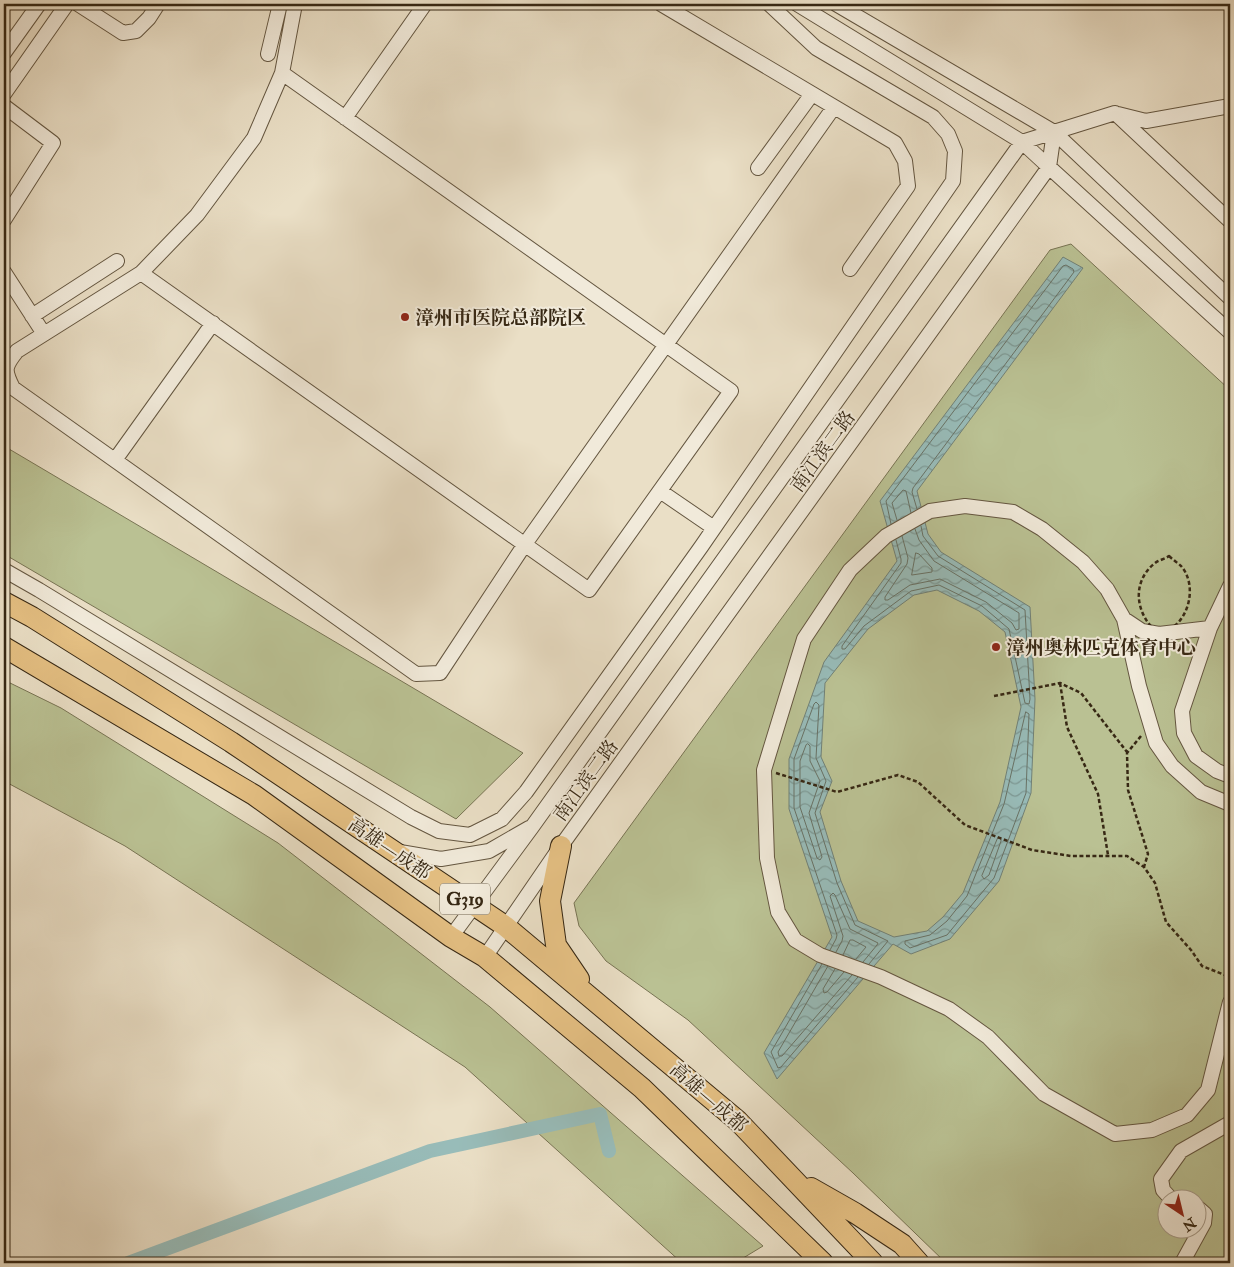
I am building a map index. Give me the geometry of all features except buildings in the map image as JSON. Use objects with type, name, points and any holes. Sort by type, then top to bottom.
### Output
[{"type":"highway","name":"高雄—成都","points":[[4,602],[32,617],[231,742],[505,926],[738,1120],[873,1263]]},
{"type":"highway","name":"高雄—成都","points":[[4,647],[254,795],[451,937],[485,957],[642,1088],[808,1255],[822,1263]]},
{"type":"highway","points":[[561,846],[550,901],[556,945],[593,999]]},
{"type":"highway","points":[[791,1176],[855,1213],[902,1244],[919,1263]]},
{"type":"street","points":[[4,53],[39,4]]},
{"type":"street","points":[[4,94],[67,4]]},
{"type":"street","points":[[78,4],[123,33],[136,31],[149,18],[158,4]]},
{"type":"street","points":[[268,54],[280,4]]},
{"type":"street","points":[[295,4],[282,73],[254,138],[197,216],[141,272],[17,351],[7,363],[6,374],[13,388],[416,674],[440,672],[525,544],[834,107]]},
{"type":"street","points":[[345,118],[425,4]]},
{"type":"street","points":[[661,4],[895,143],[905,161],[908,186],[850,269]]},
{"type":"street","points":[[4,570],[411,817],[439,831],[470,835],[502,819],[526,792],[714,528],[953,181],[955,151],[948,134],[933,117],[816,48],[769,4]]},
{"type":"street","points":[[797,4],[1022,142],[1230,332]]},
{"type":"street","points":[[836,4],[1054,132],[1230,298]]},
{"type":"street","points":[[141,272],[589,590],[731,391],[282,73]]},
{"type":"street","points":[[758,168],[812,94]]},
{"type":"street","points":[[4,106],[53,143],[4,220]]},
{"type":"street","points":[[1022,142],[1115,113],[1146,121],[1230,106]]},
{"type":"street","points":[[1115,113],[1230,221]]},
{"type":"street","points":[[1049,168],[1054,132]]},
{"type":"street","name":"南江滨二路","points":[[451,937],[532,827],[1022,142]]},
{"type":"street","name":"南江滨二路","points":[[485,957],[561,846],[1049,168]]},
{"type":"street","points":[[32,316],[117,261]]},
{"type":"street","points":[[4,272],[44,334]]},
{"type":"street","points":[[115,460],[213,323]]},
{"type":"street","points":[[660,491],[714,528]]},
{"type":"street","points":[[1230,804],[1201,792],[1172,766],[1156,743],[1139,686],[1124,619],[1107,589],[1083,562],[1042,529],[1013,512],[965,506],[930,511],[886,536],[850,570],[804,639],[764,770],[767,858],[778,912],[795,940],[820,955],[881,977],[948,1009],[988,1037],[1044,1094],[1115,1134],[1152,1130],[1187,1115],[1208,1090],[1230,1002]]},
{"type":"street","points":[[1230,586],[1210,628],[1182,711],[1184,733],[1196,756],[1217,771],[1230,776]]},
{"type":"street","points":[[1124,619],[1142,630],[1159,634],[1210,628]]},
{"type":"street","name":"南江滨二路","points":[[394,851],[441,859],[489,850],[532,827]]},
{"type":"street","points":[[1163,1190],[1161,1179],[1181,1151],[1230,1122]]},
{"type":"street","points":[[1182,1263],[1195,1240]]},
{"type":"path","points":[[1169,556],[1182,567],[1189,580],[1190,598],[1184,614],[1172,629],[1159,634],[1148,625],[1140,608],[1138,590],[1144,576],[1155,563],[1169,556]]},
{"type":"path","points":[[1060,683],[1067,727],[1098,794],[1108,855]]},
{"type":"path","points":[[994,696],[1060,683],[1081,693],[1127,753],[1128,790],[1148,854],[1144,867]]},
{"type":"path","points":[[1127,753],[1151,725]]},
{"type":"path","points":[[764,770],[837,792],[898,775],[918,782],[964,825],[1032,850],[1071,856],[1127,856],[1144,867],[1155,883],[1166,922],[1191,950],[1202,966],[1230,977]]},
{"type":"green space","name":"漳州奥林匹克体育中心","points":[[1071,244],[1230,390],[1230,1263],[946,1263],[853,1173],[688,1020],[606,961],[579,926],[574,903],[1050,250]]},
{"type":"green space","points":[[4,446],[523,753],[456,819],[4,554]]},
{"type":"green space","points":[[4,680],[61,708],[278,843],[490,1007],[763,1246],[735,1263],[682,1263],[465,1067],[125,846],[4,781]]},
{"type":"water","points":[[1063,257],[1083,268],[917,491],[928,534],[941,552],[1030,607],[1035,699],[1031,793],[999,881],[950,939],[911,954],[893,944],[777,1079],[764,1053],[832,937],[789,809],[789,759],[824,662],[897,561],[880,501]],"holes":[[[937,590],[979,611],[1005,632],[1021,707],[1000,802],[963,893],[943,917],[927,931],[894,937],[858,921],[841,881],[820,812],[832,781],[821,757],[825,683],[868,629],[914,595]]]},
{"type":"waterway","points":[[128,1263],[430,1151],[600,1114],[609,1151]]},
{"type":"place","name":"漳州市医院总部院区","points":[[405,317]]},
{"type":"place","name":"漳州奥林匹克体育中心","points":[[996,647]]}]
